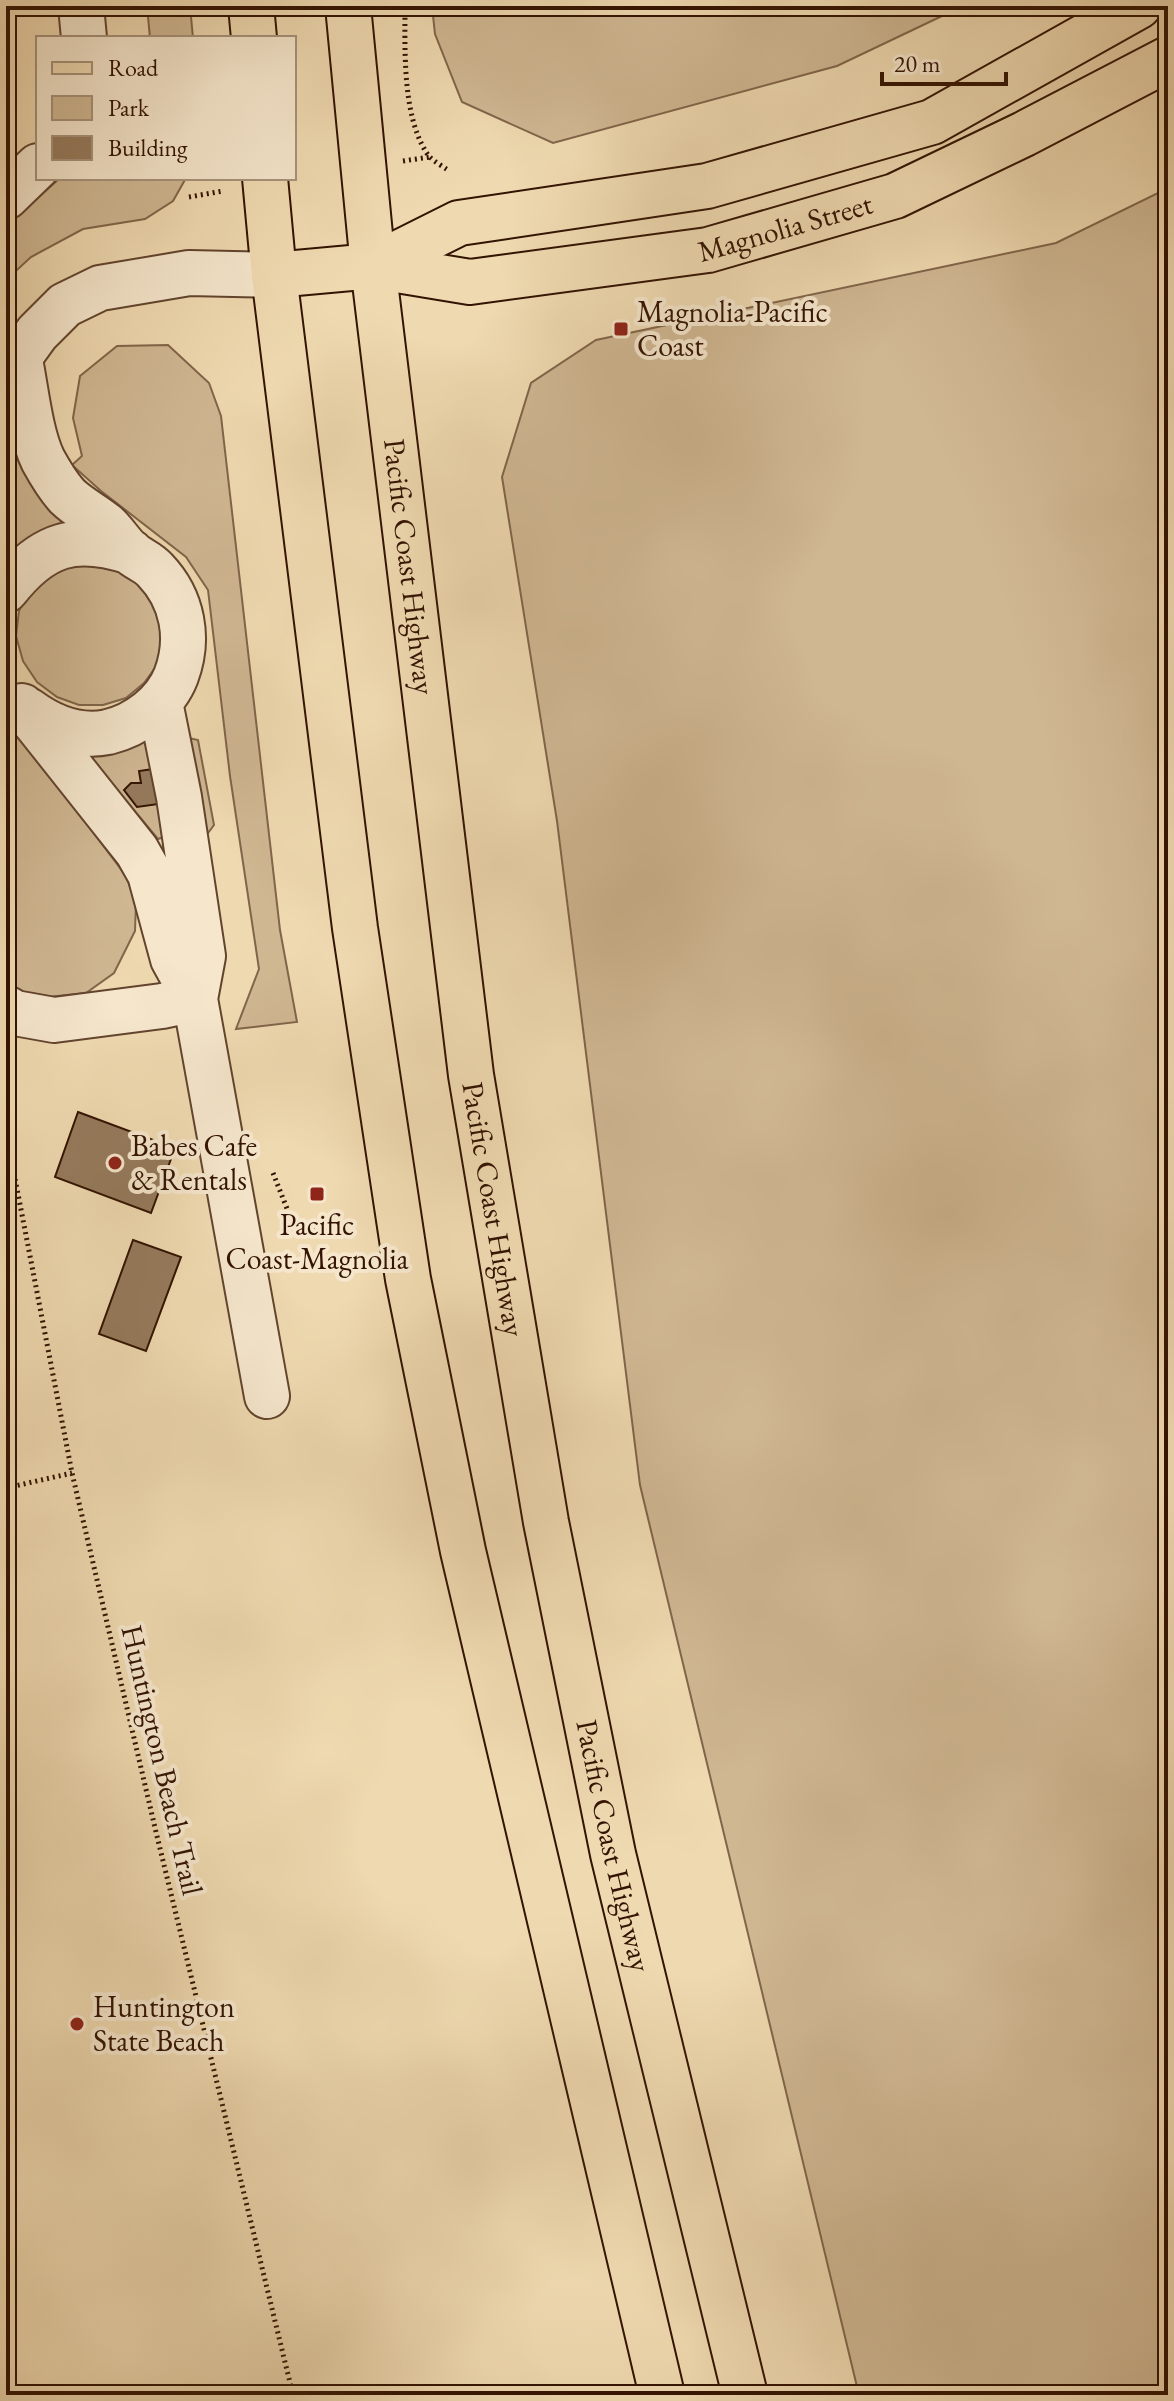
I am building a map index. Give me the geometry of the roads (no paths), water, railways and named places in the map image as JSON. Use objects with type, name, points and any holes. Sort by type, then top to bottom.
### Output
[{"type":"main road","points":[[251,6],[254,36]]},
{"type":"main road","name":"Pacific Coast Highway","points":[[348,6],[373,266],[471,1075],[546,1522],[613,1854],[745,2395]]},
{"type":"main road","name":"Magnolia Street","points":[[373,266],[459,223],[707,186],[932,122],[1139,6]]},
{"type":"main road","name":"Magnolia Street","points":[[274,275],[373,266],[470,282],[708,250],[895,196],[1024,134],[1168,59]]},
{"type":"main road","points":[[265,180],[274,275],[355,928],[408,1279],[463,1551],[662,2395]]},
{"type":"lane","points":[[81,6],[84,36]]},
{"type":"lane","points":[[6,197],[36,168]]},
{"type":"lane","points":[[14,695],[47,724],[77,733],[107,732],[136,721],[160,702],[173,683],[182,661],[184,637],[180,612],[170,587],[153,567],[131,552],[107,526],[67,495],[43,460],[13,368],[37,333],[65,305],[100,288],[189,273],[274,275]]},
{"type":"lane","points":[[6,590],[23,568],[47,552],[75,543],[104,544],[131,552]]},
{"type":"lane","points":[[14,695],[137,851],[150,874],[173,959],[195,999],[267,1396]]},
{"type":"lane","points":[[160,702],[179,797],[203,956],[195,999]]},
{"type":"lane","points":[[6,1008],[15,1013],[54,1020],[195,999]]},
{"type":"place","name":"Magnolia-Pacific Coast","points":[[621,329]]},
{"type":"place","name":"Babes Cafe & Rentals","points":[[115,1163]]},
{"type":"place","name":"Pacific Coast-Magnolia","points":[[317,1194]]},
{"type":"place","name":"Huntington State Beach","points":[[77,2024]]}]
